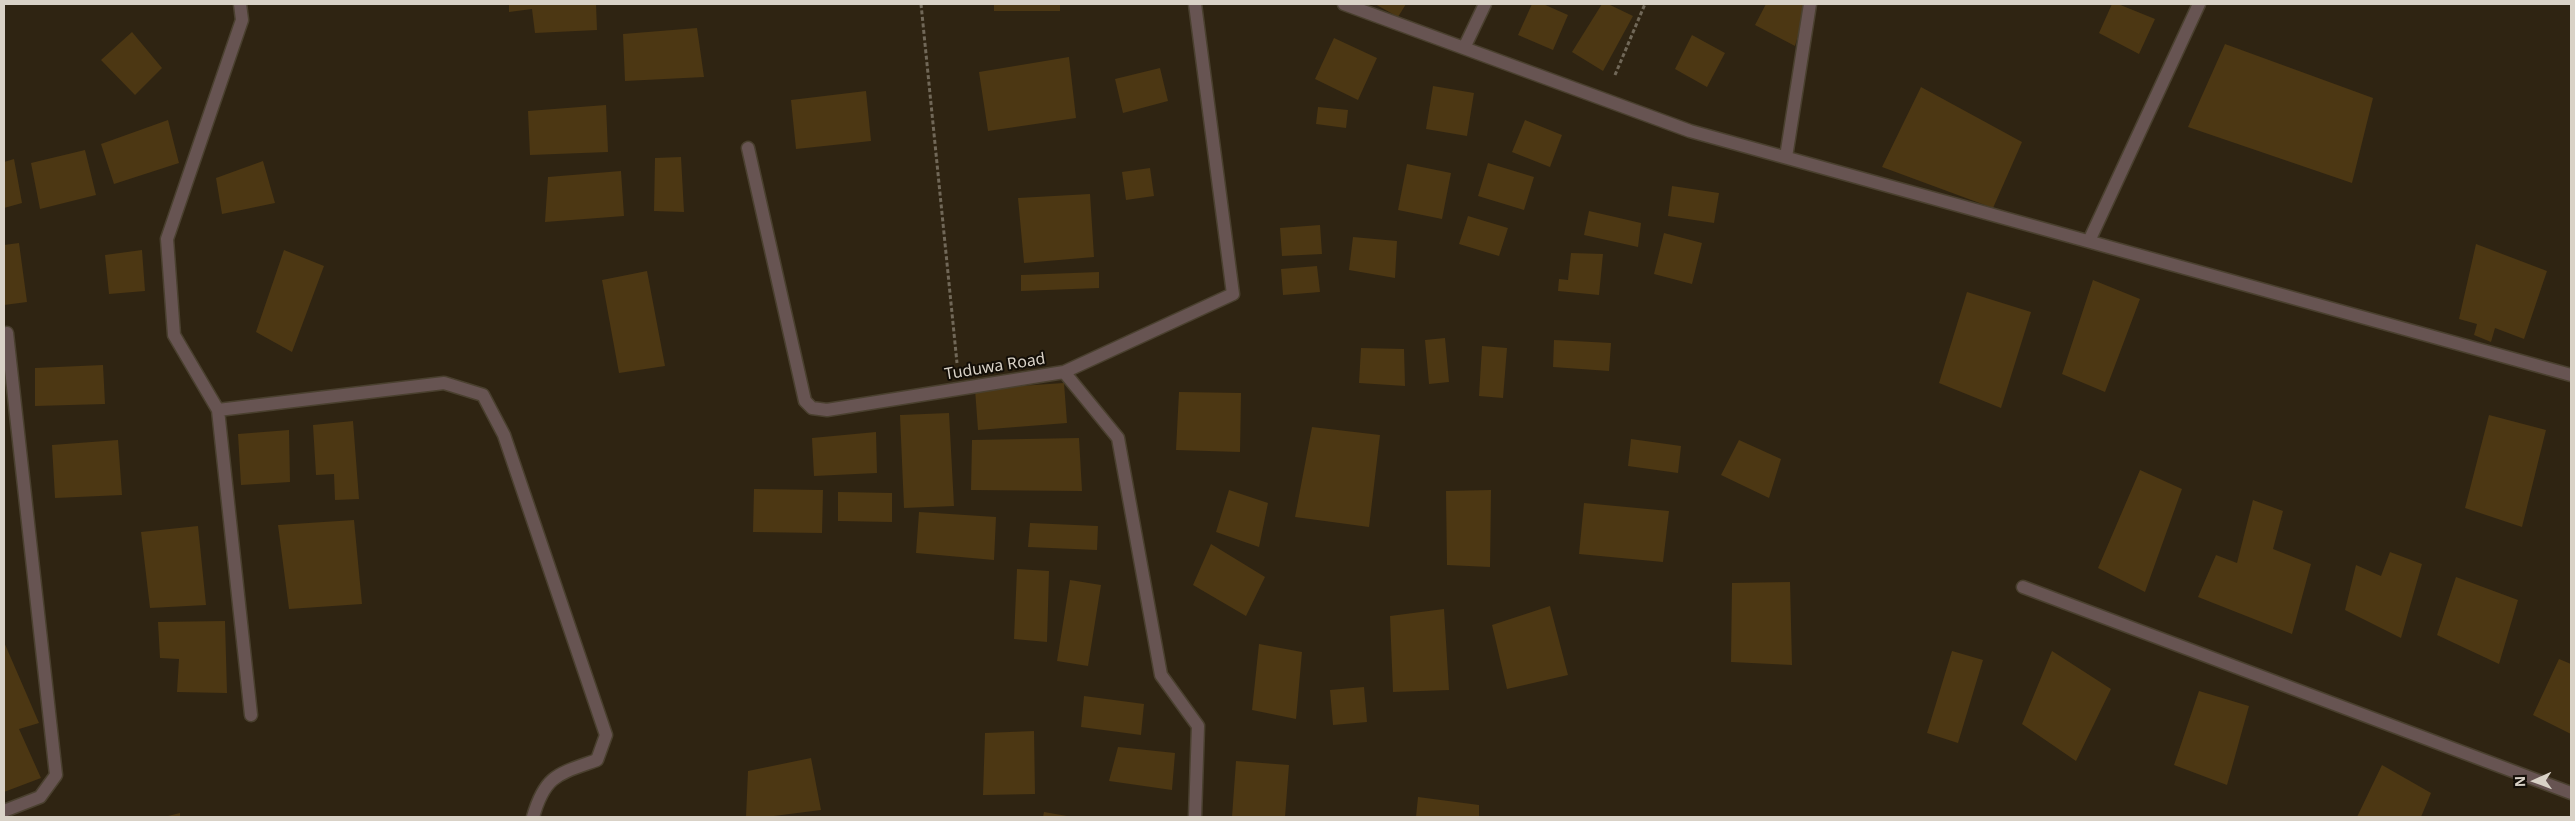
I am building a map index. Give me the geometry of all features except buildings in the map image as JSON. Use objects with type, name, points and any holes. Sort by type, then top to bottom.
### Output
[{"type":"street","points":[[240,4],[242,20],[167,239],[174,335],[218,410],[251,715]]},
{"type":"street","points":[[1064,372],[1233,294],[1195,4]]},
{"type":"street","points":[[1344,4],[1605,98],[1690,131],[2571,375]]},
{"type":"street","points":[[1464,48],[1485,4]]},
{"type":"street","points":[[1786,157],[1810,4]]},
{"type":"street","points":[[2089,241],[2199,4]]},
{"type":"street","name":"Tuduwa Road","points":[[748,148],[805,401],[812,408],[827,410],[1064,372],[1118,438],[1161,675],[1198,726],[1195,817]]},
{"type":"street","points":[[4,811],[40,797],[56,775],[8,333]]},
{"type":"street","points":[[218,410],[444,383],[483,395],[504,435],[606,735],[597,760],[557,774],[539,796],[532,817]]},
{"type":"street","points":[[2023,587],[2571,793]]},
{"type":"path","points":[[921,4],[960,388]]},
{"type":"path","points":[[1605,98],[1645,4]]}]
